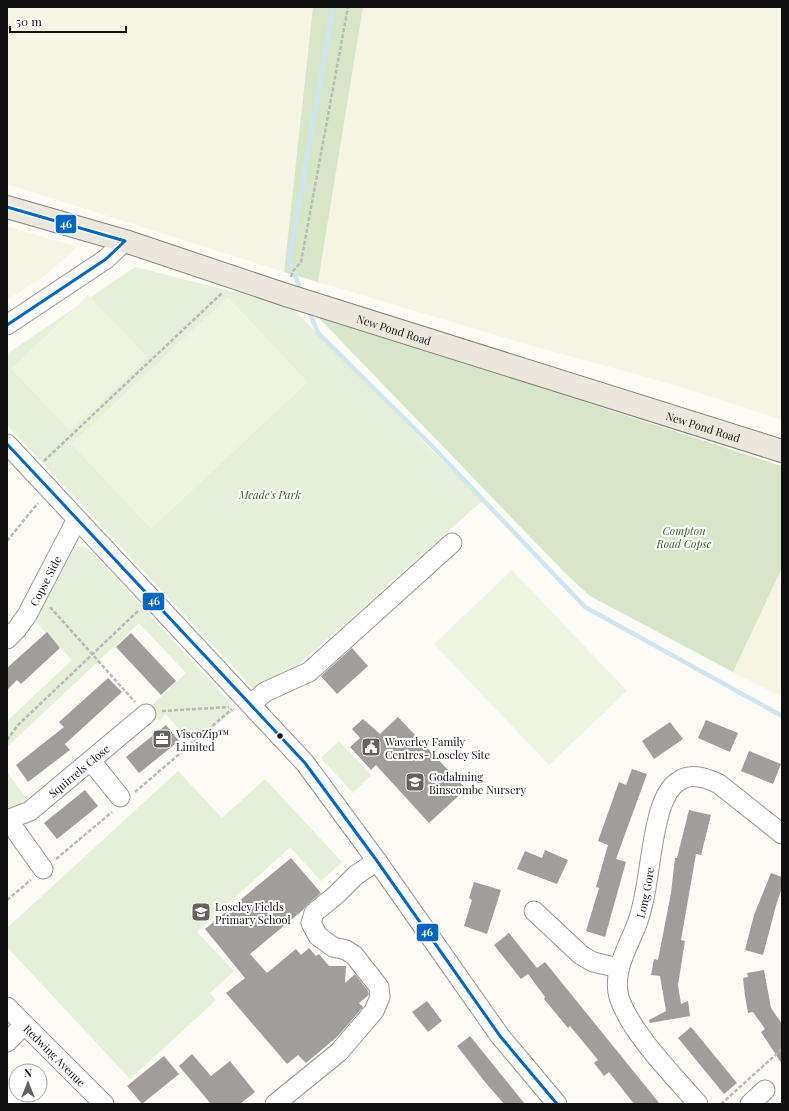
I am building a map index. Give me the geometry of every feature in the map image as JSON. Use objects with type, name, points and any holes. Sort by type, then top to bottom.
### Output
[{"type":"main road","name":"New Pond Road","points":[[7,207],[125,241],[229,276],[782,451]]},
{"type":"street","points":[[7,325],[106,259],[125,241]]},
{"type":"street","points":[[7,444],[151,599],[243,705],[304,763],[377,861],[500,1036],[557,1104]]},
{"type":"street","name":"Copse Side","points":[[7,639],[17,629],[38,594],[77,519]]},
{"type":"street","points":[[243,705],[265,692],[309,672],[452,543]]},
{"type":"street","name":"Squirrels Close","points":[[8,820],[30,811],[146,714]]},
{"type":"street","points":[[91,761],[120,797]]},
{"type":"street","name":"Long Gore","points":[[698,1104],[632,1026],[619,996],[619,968],[637,923],[642,905],[661,808],[670,789],[679,780],[693,776],[707,778],[719,784],[782,834]]},
{"type":"street","points":[[8,820],[44,869]]},
{"type":"street","points":[[274,1104],[339,1052],[374,1011],[380,998],[379,987],[354,955],[346,950],[333,947],[318,936],[311,924],[314,913],[337,894],[356,874],[377,861]]},
{"type":"street","points":[[534,911],[581,955],[593,962],[619,968]]},
{"type":"street","name":"Redwing Avenue","points":[[7,1007],[104,1104]]},
{"type":"street","points":[[7,1042],[24,1025]]},
{"type":"street","points":[[750,1104],[765,1090]]},
{"type":"path","points":[[293,271],[302,262],[348,7]]},
{"type":"path","points":[[36,475],[42,462],[227,289],[229,276]]},
{"type":"path","points":[[7,541],[49,490]]},
{"type":"path","points":[[38,594],[146,714],[168,710],[243,705]]},
{"type":"path","points":[[7,740],[18,725],[151,599]]},
{"type":"path","points":[[721,1104],[782,1048]]},
{"type":"shaded area","points":[[7,7],[313,7],[284,272],[7,184]]},
{"type":"shaded area","points":[[363,7],[782,7],[782,420],[678,386],[533,346],[318,282]]},
{"type":"shaded area","points":[[7,226],[77,247],[46,275],[7,300]]},
{"type":"shaded area","points":[[782,568],[782,697],[733,672]]},
{"type":"green space","points":[[313,7],[363,7],[318,282],[284,272]]},
{"type":"green space","name":"Meade's Park","points":[[135,267],[290,306],[482,501],[296,667],[253,688],[7,425],[7,354]]},
{"type":"green space","points":[[88,295],[148,357],[70,431],[11,369]]},
{"type":"green space","points":[[228,297],[308,382],[151,529],[71,444]]},
{"type":"green space","name":"Compton Road Copse","points":[[316,315],[782,466],[782,568],[733,672],[590,596],[567,575]]},
{"type":"green space","points":[[82,546],[90,550],[236,709],[192,745],[166,714],[159,720],[149,708],[186,673],[139,623],[7,747],[7,721],[72,660],[35,621],[70,555],[75,548]]},
{"type":"green space","points":[[512,570],[627,691],[549,765],[434,644]]},
{"type":"green space","points":[[339,741],[371,775],[353,793],[321,758]]},
{"type":"green space","points":[[178,771],[222,818],[265,779],[342,862],[321,881],[290,847],[197,932],[234,971],[210,993],[216,1000],[130,1079],[7,947],[7,928]]},
{"type":"green space","points":[[7,772],[27,799],[7,809]]},
{"type":"building","points":[[47,632],[60,648],[21,684],[17,680],[7,690],[7,668]]},
{"type":"building","points":[[131,633],[176,681],[161,695],[116,647]]},
{"type":"building","points":[[352,648],[368,666],[337,694],[321,676]]},
{"type":"building","points":[[108,678],[122,692],[65,744],[70,750],[28,782],[16,765],[64,727],[59,722]]},
{"type":"building","points":[[398,717],[466,789],[429,823],[376,765],[371,770],[350,747],[360,738],[352,729],[363,719],[380,734]]},
{"type":"building","points":[[706,720],[738,733],[730,752],[698,738]]},
{"type":"building","points":[[670,722],[683,739],[654,759],[642,741]]},
{"type":"building","points":[[166,725],[179,741],[139,773],[126,757]]},
{"type":"building","points":[[749,751],[781,764],[773,784],[741,771]]},
{"type":"building","points":[[632,769],[647,774],[616,859],[626,862],[605,937],[586,931],[599,888],[596,887],[608,845],[598,841],[619,782],[626,785]]},
{"type":"building","points":[[85,790],[98,806],[57,839],[44,823]]},
{"type":"building","points":[[689,810],[711,815],[701,855],[696,854],[681,940],[685,941],[678,985],[681,1004],[688,1001],[690,1016],[650,1023],[649,1020],[666,1011],[660,976],[651,975],[654,959],[658,960],[671,893],[675,858],[677,858]]},
{"type":"building","points":[[545,850],[568,860],[557,884],[517,869],[525,851],[542,858]]},
{"type":"building","points":[[291,858],[321,893],[250,954],[267,973],[296,949],[301,955],[309,948],[316,956],[319,954],[329,966],[346,966],[345,983],[355,974],[368,991],[369,995],[359,1003],[363,1007],[338,1036],[306,1063],[298,1055],[287,1064],[226,993],[245,978],[205,929]]},
{"type":"building","points":[[771,873],[782,877],[782,888],[763,955],[745,950],[754,915]]},
{"type":"building","points":[[474,882],[501,890],[487,934],[464,926],[472,900],[469,898]]},
{"type":"building","points":[[509,933],[537,968],[545,962],[660,1104],[634,1104],[609,1072],[604,1076],[594,1063],[598,1060],[570,1026],[568,1028],[544,999],[545,997],[528,974],[521,979],[494,945]]},
{"type":"building","points":[[764,970],[771,1008],[782,1024],[782,1064],[761,1032],[765,1029],[753,1012],[748,1013],[743,978],[748,977],[747,973]]},
{"type":"building","points":[[427,1001],[442,1021],[428,1032],[412,1012]]},
{"type":"building","points":[[691,1027],[737,1083],[724,1094],[678,1038]]},
{"type":"building","points":[[470,1036],[525,1104],[504,1104],[485,1082],[457,1046]]},
{"type":"building","points":[[192,1054],[211,1076],[230,1061],[255,1092],[240,1104],[211,1104],[179,1066]]},
{"type":"building","points":[[164,1056],[179,1074],[142,1104],[127,1086]]},
{"type":"waterway","points":[[302,293],[289,260],[333,7]]},
{"type":"waterway","points":[[308,309],[318,333],[432,446],[585,607],[782,716]]},
{"type":"transit line","name":"46","points":[[7,207],[125,241]]},
{"type":"transit line","name":"46","points":[[7,325],[106,259],[125,241]]},
{"type":"transit line","name":"46","points":[[7,444],[305,763],[377,861],[500,1036],[557,1104]]},
{"type":"place","name":"ViscoZip™ Limited","points":[[162,739]]},
{"type":"place","name":"Waverley Family Centres- Loseley Site","points":[[371,747]]},
{"type":"place","name":"Godalming Binscombe Nursery","points":[[415,782]]},
{"type":"place","name":"Loseley Fields Primary School","points":[[201,912]]}]
